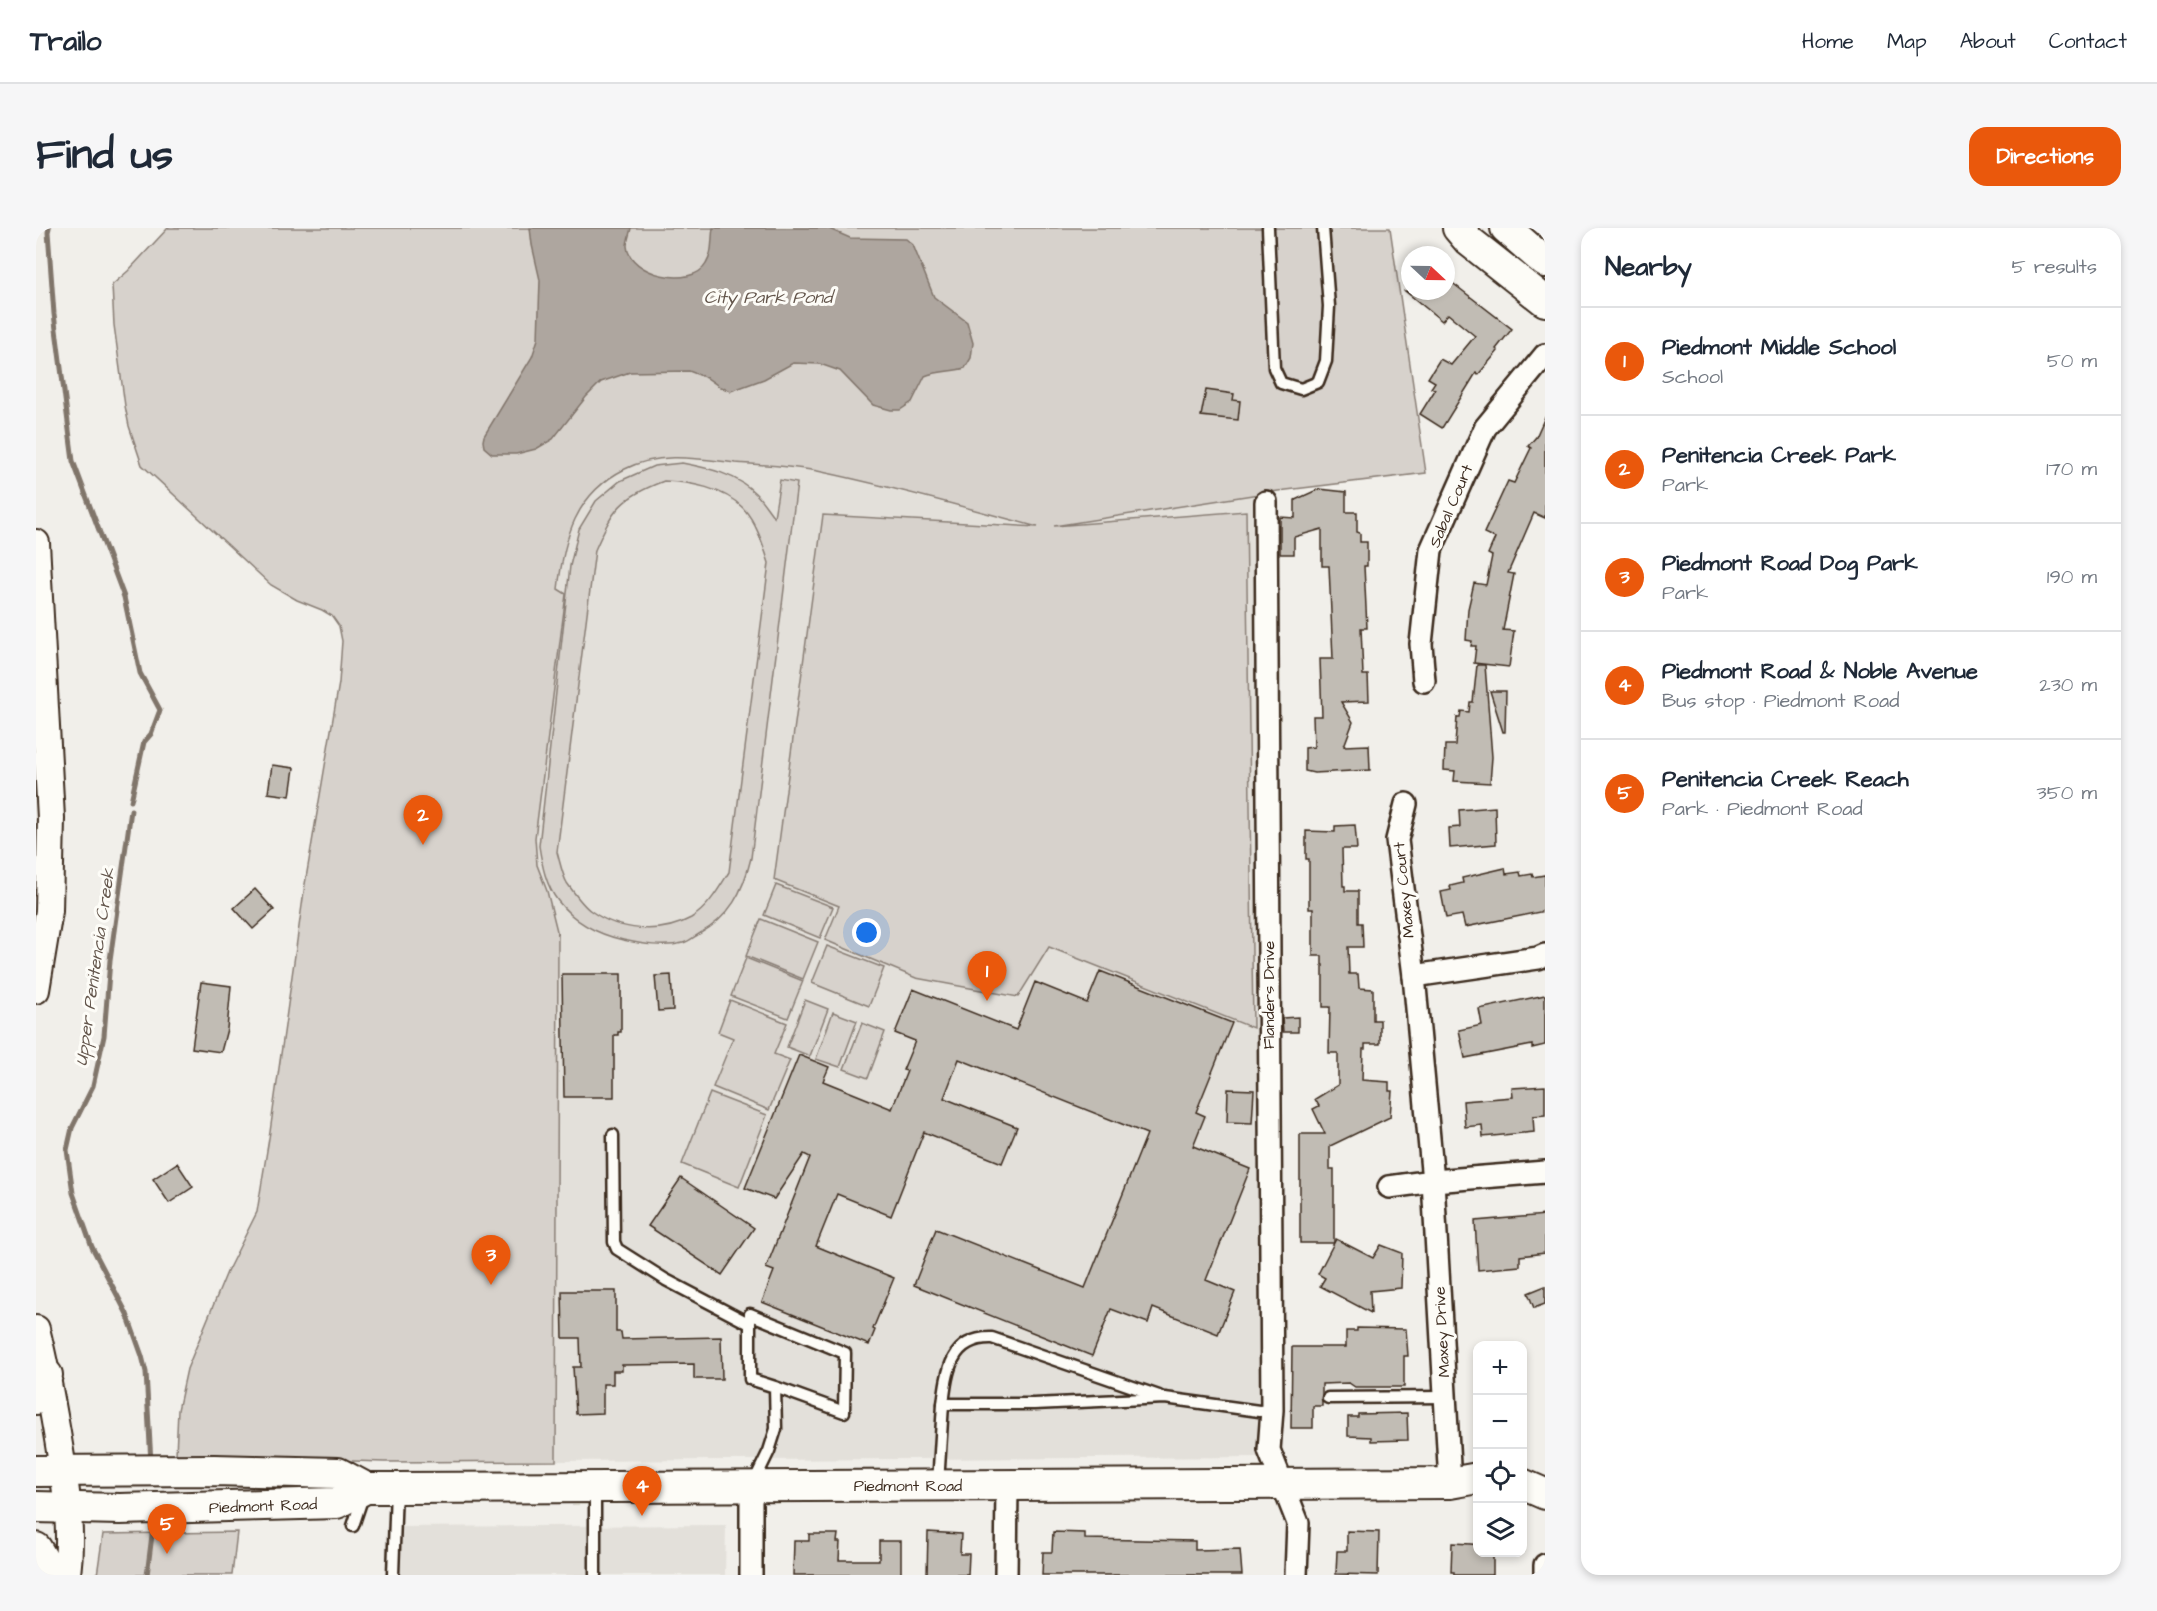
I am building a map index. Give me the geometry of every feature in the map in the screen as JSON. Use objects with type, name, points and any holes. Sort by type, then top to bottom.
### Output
[{"type":"main road","points":[[1458,228],[1469,241],[1545,301]]},
{"type":"main road","points":[[1506,228],[1545,262]]},
{"type":"main road","name":"Piedmont Road","points":[[50,1471],[214,1470],[338,1473],[366,1488]]},
{"type":"main road","name":"Piedmont Road","points":[[36,1507],[120,1509],[337,1503],[366,1488],[1282,1485],[1464,1481]]},
{"type":"main road","points":[[1527,1487],[1545,1496]]},
{"type":"main road","points":[[1527,1500],[1545,1496]]},
{"type":"main road","points":[[36,1548],[52,1575]]},
{"type":"street","name":"Sabal Court","points":[[1424,681],[1421,644],[1431,550],[1485,428],[1545,355]]},
{"type":"street","name":"Flanders Drive","points":[[1266,502],[1272,1410],[1269,1450],[1298,1523],[1296,1575]]},
{"type":"street","points":[[36,543],[51,818],[49,911],[36,990]]},
{"type":"street","name":"Maxey Court","points":[[1406,804],[1397,840],[1414,976]]},
{"type":"street","points":[[1414,976],[1538,958],[1545,955]]},
{"type":"street","name":"Maxey Drive","points":[[1414,976],[1433,1181],[1445,1397],[1464,1481]]},
{"type":"street","points":[[1389,1187],[1545,1172]]},
{"type":"street","points":[[36,1329],[50,1471],[69,1508],[67,1575]]},
{"type":"street","points":[[1006,1575],[1007,1486]]},
{"type":"street","points":[[751,1487],[751,1575]]},
{"type":"street","points":[[1545,1565],[1545,1575]]},
{"type":"lane","points":[[1268,228],[1275,368],[1281,383],[1301,389],[1318,382],[1326,361],[1329,306],[1323,228]]},
{"type":"lane","points":[[613,1135],[614,1242],[618,1249],[666,1280],[750,1324]]},
{"type":"lane","points":[[750,1314],[845,1353],[844,1412],[775,1387],[750,1379],[750,1314]]},
{"type":"lane","points":[[938,1486],[946,1375],[953,1356],[968,1342],[992,1338],[1165,1398]]},
{"type":"lane","points":[[751,1487],[769,1451],[776,1429],[775,1387]]},
{"type":"lane","points":[[1328,1398],[1445,1397]]},
{"type":"lane","points":[[943,1404],[1034,1404],[1165,1398],[1259,1411],[1272,1410]]},
{"type":"lane","points":[[595,1487],[595,1575]]},
{"type":"lane","points":[[353,1526],[366,1488]]},
{"type":"lane","points":[[393,1575],[396,1488]]},
{"type":"shaded area","points":[[168,228],[1390,228],[1426,473],[1278,491],[1054,526],[1246,511],[1253,1028],[1049,947],[1018,997],[916,978],[825,940],[839,906],[774,880],[823,515],[1038,527],[903,491],[812,470],[694,458],[666,458],[639,463],[608,479],[594,491],[575,519],[564,552],[558,589],[566,594],[535,838],[537,865],[547,891],[558,935],[556,1461],[384,1462],[176,1455],[178,1410],[187,1369],[227,1272],[257,1212],[305,884],[339,683],[342,641],[339,626],[332,616],[271,585],[142,465],[125,406],[114,325],[112,285]]},
{"type":"shaded area","points":[[676,457],[820,471],[1042,528],[1255,494],[1266,1457],[556,1461],[558,935],[547,891],[537,865],[535,838],[560,574],[564,549],[574,519],[582,506],[601,485],[636,463]]},
{"type":"shaded area","points":[[682,463],[731,477],[756,494],[774,517],[780,480],[797,483],[748,870],[734,902],[719,920],[687,942],[668,945],[645,944],[613,938],[595,931],[572,916],[550,889],[539,846],[570,566],[579,529],[596,501],[620,481],[654,466]],"holes":[[[664,481],[706,487],[735,501],[752,520],[769,563],[729,872],[708,903],[697,914],[679,923],[653,929],[614,923],[588,908],[567,883],[557,852],[595,550],[613,514],[628,499]]]},
{"type":"shaded area","points":[[776,885],[833,907],[820,938],[764,915]]},
{"type":"shaded area","points":[[761,919],[818,942],[803,979],[746,956]]},
{"type":"shaded area","points":[[827,946],[884,968],[869,1006],[812,983]]},
{"type":"shaded area","points":[[746,958],[803,981],[788,1018],[731,996]]},
{"type":"shaded area","points":[[730,1000],[787,1023],[774,1054],[790,1060],[769,1110],[713,1087],[733,1038],[718,1032]]},
{"type":"shaded area","points":[[805,1000],[828,1009],[810,1056],[787,1047]]},
{"type":"shaded area","points":[[833,1012],[857,1021],[840,1067],[816,1059]]},
{"type":"shaded area","points":[[862,1023],[885,1032],[868,1078],[844,1069]]},
{"type":"shaded area","points":[[710,1093],[767,1115],[739,1187],[682,1164]]},
{"type":"shaded area","points":[[726,1525],[725,1575],[385,1575],[386,1527]]},
{"type":"shaded area","points":[[237,1532],[232,1575],[97,1575],[103,1534]]},
{"type":"water","name":"City Park Pond","points":[[530,228],[631,228],[627,246],[630,256],[638,265],[649,271],[675,277],[699,272],[706,264],[711,251],[713,228],[827,228],[850,238],[906,239],[913,245],[934,297],[967,322],[973,343],[971,358],[965,368],[925,376],[912,402],[900,410],[873,405],[840,371],[820,364],[793,363],[764,379],[731,391],[689,371],[630,372],[601,382],[586,397],[553,439],[536,449],[516,454],[492,454],[484,447],[484,436],[532,357],[538,339],[540,280]]},
{"type":"building","points":[[1455,285],[1512,329],[1496,349],[1498,351],[1478,375],[1476,373],[1442,428],[1420,414],[1435,390],[1431,388],[1435,382],[1428,378],[1440,359],[1451,365],[1475,336],[1448,314],[1442,321],[1416,300],[1455,300]]},
{"type":"building","points":[[1206,390],[1234,394],[1233,400],[1240,401],[1238,420],[1201,416]]},
{"type":"building","points":[[1545,417],[1545,518],[1534,513],[1508,573],[1514,574],[1503,630],[1514,631],[1509,667],[1474,663],[1476,646],[1471,646],[1472,641],[1466,640],[1468,609],[1474,583],[1486,585],[1492,556],[1488,554],[1495,538],[1484,533],[1508,481],[1514,483],[1531,448],[1528,446],[1536,437]]},
{"type":"building","points":[[1319,489],[1346,492],[1346,512],[1357,512],[1357,532],[1360,533],[1360,542],[1367,542],[1367,566],[1364,566],[1367,628],[1361,628],[1363,675],[1368,675],[1369,701],[1341,702],[1353,722],[1344,746],[1369,745],[1370,770],[1314,773],[1305,771],[1305,748],[1314,747],[1313,716],[1322,716],[1320,659],[1333,659],[1329,566],[1322,566],[1322,529],[1294,537],[1294,554],[1280,554],[1280,517],[1295,518],[1295,500]]},
{"type":"building","points":[[1477,665],[1485,665],[1492,757],[1490,783],[1454,781],[1455,771],[1444,770],[1445,745],[1455,745],[1457,717],[1460,717],[1461,711],[1469,712],[1470,702],[1473,702]]},
{"type":"building","points":[[1490,691],[1506,691],[1505,732],[1503,732]]},
{"type":"building","points":[[272,765],[294,768],[290,796],[268,793]]},
{"type":"building","points":[[1495,807],[1496,844],[1450,848],[1449,828],[1460,827],[1459,810]]},
{"type":"building","points":[[1355,825],[1357,849],[1342,849],[1343,886],[1345,886],[1345,891],[1358,891],[1358,923],[1362,923],[1363,947],[1348,947],[1349,974],[1358,974],[1359,988],[1373,989],[1373,1020],[1380,1020],[1380,1044],[1365,1044],[1362,1080],[1389,1082],[1389,1091],[1392,1091],[1390,1117],[1330,1146],[1330,1169],[1334,1169],[1334,1243],[1300,1243],[1300,1134],[1325,1134],[1313,1109],[1319,1106],[1315,1099],[1338,1085],[1338,1053],[1329,1053],[1330,1007],[1323,1007],[1322,956],[1313,956],[1313,909],[1309,909],[1309,859],[1306,859],[1306,831],[1335,832],[1335,826]]},
{"type":"building","points":[[1505,868],[1506,874],[1520,872],[1521,876],[1545,875],[1545,911],[1465,927],[1462,915],[1446,918],[1441,892],[1451,890],[1450,886],[1463,883],[1462,878]]},
{"type":"building","points":[[255,889],[274,910],[253,929],[234,908]]},
{"type":"building","points":[[1100,971],[1232,1023],[1196,1112],[1205,1116],[1193,1146],[1250,1169],[1206,1280],[1235,1292],[1218,1334],[1153,1308],[1148,1323],[1111,1309],[1092,1356],[914,1285],[936,1229],[1085,1288],[1147,1134],[959,1059],[944,1098],[1017,1127],[1002,1163],[924,1132],[891,1216],[837,1194],[816,1246],[894,1278],[873,1329],[875,1330],[869,1345],[762,1302],[774,1271],[766,1268],[810,1157],[804,1154],[774,1199],[745,1188],[799,1055],[829,1067],[823,1081],[892,1109],[907,1071],[903,1070],[915,1041],[895,1033],[913,989],[1016,1030],[1035,982],[1087,1003]]},
{"type":"building","points":[[562,974],[621,974],[621,1032],[614,1035],[614,1097],[564,1097]]},
{"type":"building","points":[[671,975],[673,1010],[658,1011],[655,976]]},
{"type":"building","points":[[201,982],[231,986],[227,1029],[221,1052],[192,1048]]},
{"type":"building","points":[[1545,995],[1545,1045],[1532,1048],[1532,1045],[1465,1058],[1459,1030],[1482,1025],[1479,1009]]},
{"type":"building","points":[[1298,1017],[1298,1032],[1283,1032],[1282,1018]]},
{"type":"building","points":[[1545,1086],[1545,1115],[1533,1116],[1534,1132],[1483,1137],[1482,1125],[1465,1127],[1463,1101],[1513,1097],[1512,1088]]},
{"type":"building","points":[[1228,1089],[1254,1090],[1252,1123],[1227,1122]]},
{"type":"building","points":[[177,1163],[193,1187],[169,1203],[153,1179]]},
{"type":"building","points":[[681,1178],[754,1228],[722,1275],[648,1226]]},
{"type":"building","points":[[1545,1215],[1545,1253],[1520,1256],[1520,1266],[1478,1270],[1475,1221]]},
{"type":"building","points":[[1336,1239],[1373,1258],[1381,1245],[1402,1253],[1401,1288],[1370,1291],[1371,1313],[1320,1286],[1325,1278],[1318,1274]]},
{"type":"building","points":[[1545,1286],[1545,1304],[1534,1308],[1528,1293]]},
{"type":"building","points":[[562,1291],[616,1291],[616,1332],[621,1332],[622,1339],[721,1337],[722,1379],[694,1379],[694,1364],[622,1365],[622,1371],[613,1371],[613,1384],[603,1384],[603,1413],[576,1414],[573,1367],[581,1367],[580,1338],[563,1338]]},
{"type":"building","points":[[1357,1328],[1406,1329],[1408,1356],[1404,1356],[1404,1387],[1355,1387],[1349,1383],[1322,1384],[1322,1406],[1313,1406],[1313,1428],[1291,1428],[1292,1347],[1346,1347],[1346,1331],[1357,1331]]},
{"type":"building","points":[[1407,1413],[1408,1440],[1371,1441],[1371,1437],[1348,1436],[1348,1417],[1358,1417],[1358,1414]]},
{"type":"building","points":[[1347,1531],[1379,1532],[1378,1575],[1336,1574],[1337,1551],[1347,1551]]},
{"type":"building","points":[[928,1532],[961,1534],[960,1554],[969,1554],[968,1575],[927,1575]]},
{"type":"building","points":[[1053,1532],[1085,1533],[1085,1539],[1195,1541],[1195,1550],[1240,1549],[1242,1575],[1042,1575],[1043,1552],[1052,1552]]},
{"type":"building","points":[[809,1534],[838,1534],[839,1560],[879,1560],[879,1541],[901,1541],[901,1575],[793,1575],[794,1541],[809,1541]]},
{"type":"building","points":[[1452,1543],[1473,1544],[1473,1557],[1493,1557],[1493,1575],[1454,1575],[1454,1572],[1451,1572]]},
{"type":"waterway","name":"Upper Penitencia Creek","points":[[49,228],[54,314],[73,461],[124,597],[140,673],[160,710],[151,734],[144,742],[131,801]]},
{"type":"waterway","name":"Upper Penitencia Creek","points":[[131,810],[110,960],[104,1036],[93,1086],[72,1128],[67,1150],[73,1193],[92,1247],[127,1314],[142,1356],[146,1372],[151,1463]]},
{"type":"waterway","name":"Upper Penitencia Creek","points":[[147,1575],[152,1535],[151,1517]]},
{"type":"place","name":"Penitencia Creek Park","points":[[423,845]]},
{"type":"place","name":"Piedmont Middle School","points":[[987,1001]]},
{"type":"place","name":"Piedmont Road Dog Park","points":[[491,1285]]},
{"type":"place","name":"Piedmont Road & Noble Avenue","points":[[642,1516]]},
{"type":"place","name":"Penitencia Creek Reach","points":[[167,1554]]}]
